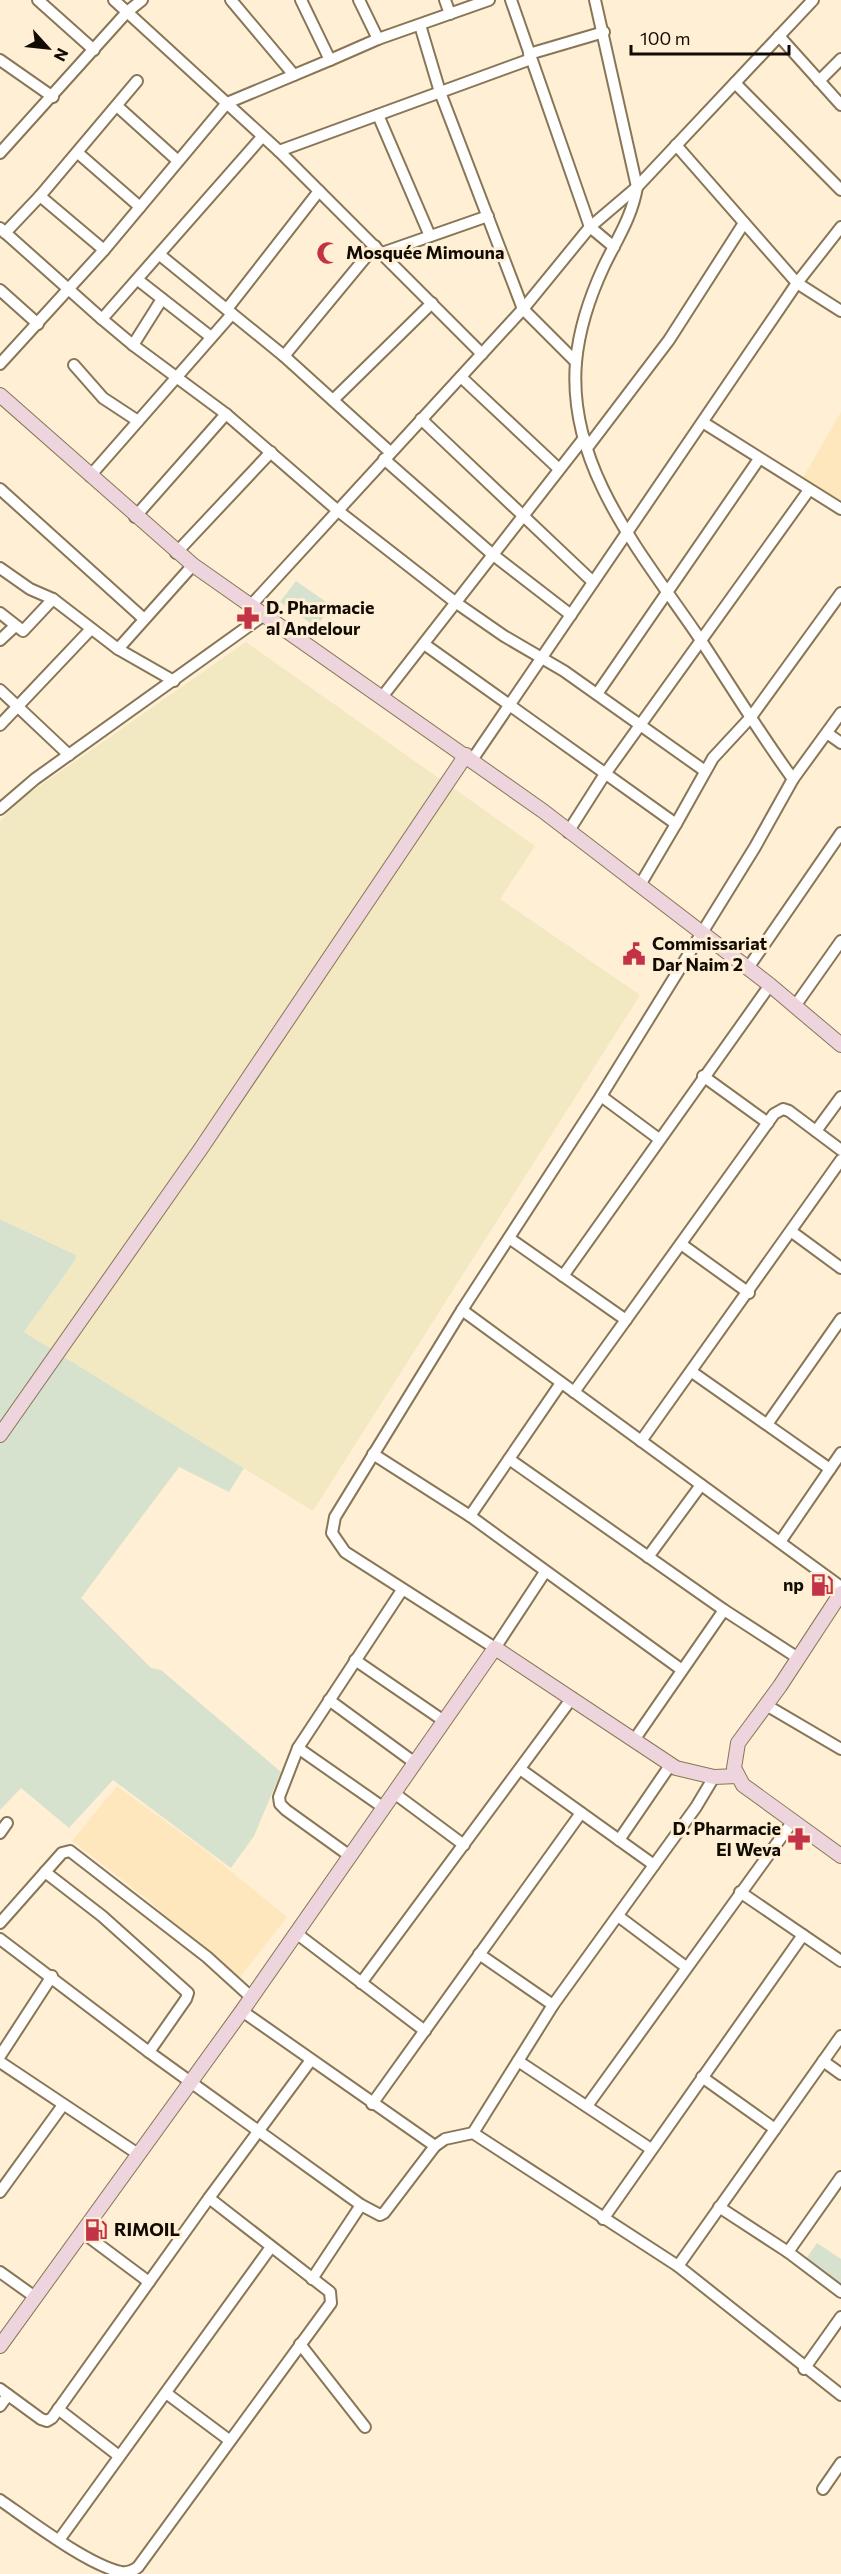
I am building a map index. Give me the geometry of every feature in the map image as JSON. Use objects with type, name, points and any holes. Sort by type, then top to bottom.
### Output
[{"type":"street","points":[[38,0],[94,50]]},
{"type":"street","points":[[114,0],[279,151],[482,354]]},
{"type":"street","points":[[0,152],[53,97],[127,12],[142,0]]},
{"type":"street","points":[[231,0],[294,75]]},
{"type":"street","points":[[301,0],[330,60]]},
{"type":"street","points":[[359,0],[378,39]]},
{"type":"street","points":[[445,0],[450,14]]},
{"type":"street","points":[[0,364],[104,250],[227,103],[378,39],[489,0]]},
{"type":"street","points":[[511,0],[590,227],[614,247]]},
{"type":"street","points":[[595,0],[637,187],[630,217],[614,247],[588,307],[576,362],[578,408],[585,443],[596,474],[626,532],[793,779]]},
{"type":"street","points":[[249,605],[523,309],[590,227],[637,187],[813,0]]},
{"type":"street","points":[[420,25],[440,92],[523,309],[576,362]]},
{"type":"street","points":[[279,151],[603,32]]},
{"type":"street","points":[[778,36],[841,105]]},
{"type":"street","points":[[819,81],[841,59]]},
{"type":"street","points":[[2,66],[53,97]]},
{"type":"street","points":[[137,81],[40,196],[3,230],[133,345],[226,414],[337,510],[454,602],[597,694],[705,771]]},
{"type":"street","points":[[735,83],[841,190]]},
{"type":"street","points":[[117,106],[178,161]]},
{"type":"street","points":[[378,115],[430,236]]},
{"type":"street","points":[[102,319],[262,137]]},
{"type":"street","points":[[676,145],[797,283],[841,311]]},
{"type":"street","points":[[78,153],[140,207]]},
{"type":"street","points":[[90,476],[212,337],[319,191]]},
{"type":"street","points":[[40,196],[104,250]]},
{"type":"street","points":[[284,356],[379,249],[430,236],[488,216]]},
{"type":"street","points":[[382,697],[522,515],[585,443],[669,340],[744,223]]},
{"type":"street","points":[[0,1435],[200,1150],[469,758],[509,706],[626,532],[704,423],[797,283],[841,227]]},
{"type":"street","points":[[160,255],[284,356],[333,400],[387,455],[492,554],[571,615]]},
{"type":"street","points":[[138,280],[212,337]]},
{"type":"street","points":[[0,290],[38,324]]},
{"type":"street","points":[[133,345],[162,299]]},
{"type":"street","points":[[333,400],[432,303]]},
{"type":"street","points":[[74,366],[103,398],[138,421]]},
{"type":"street","points":[[460,377],[559,470]]},
{"type":"street","points":[[0,394],[176,553],[469,758],[748,968],[841,1045]]},
{"type":"street","points":[[135,517],[226,414]]},
{"type":"street","points":[[421,419],[593,582]]},
{"type":"street","points":[[704,423],[841,509]]},
{"type":"street","points":[[176,553],[271,452]]},
{"type":"street","points":[[597,694],[759,459]]},
{"type":"street","points":[[0,489],[144,619]]},
{"type":"street","points":[[568,832],[605,774],[642,726],[809,490]]},
{"type":"street","points":[[118,649],[193,565]]},
{"type":"street","points":[[0,568],[30,588],[53,599],[118,649],[174,681]]},
{"type":"street","points":[[640,885],[705,771],[722,747],[750,717],[841,593]]},
{"type":"street","points":[[0,613],[14,627],[23,631],[28,629],[53,599]]},
{"type":"street","points":[[3,801],[264,615]]},
{"type":"street","points":[[0,640],[14,627]]},
{"type":"street","points":[[0,725],[91,629]]},
{"type":"street","points":[[424,644],[676,824]]},
{"type":"street","points":[[0,690],[69,755]]},
{"type":"street","points":[[736,1776],[714,1777],[683,1771],[671,1764],[345,1552],[332,1533],[335,1517],[462,1310],[601,1096],[793,779],[841,713]]},
{"type":"street","points":[[827,733],[841,743]]},
{"type":"street","points":[[748,968],[841,832]]},
{"type":"street","points":[[795,1006],[841,941]]},
{"type":"street","points":[[563,1276],[703,1076],[770,985]]},
{"type":"street","points":[[703,1076],[768,1123]]},
{"type":"street","points":[[601,1096],[659,1139]]},
{"type":"street","points":[[816,1131],[841,1097]]},
{"type":"street","points":[[574,1392],[774,1114],[783,1109],[841,1150]]},
{"type":"street","points":[[642,1442],[841,1160]]},
{"type":"street","points":[[792,1232],[841,1268]]},
{"type":"street","points":[[509,1238],[626,1320]]},
{"type":"street","points":[[681,1244],[749,1293]]},
{"type":"street","points":[[462,1310],[841,1587]]},
{"type":"street","points":[[768,1423],[841,1319]]},
{"type":"street","points":[[692,1372],[768,1423],[830,1469]]},
{"type":"street","points":[[470,1516],[561,1383]]},
{"type":"street","points":[[780,1542],[841,1453]]},
{"type":"street","points":[[373,1454],[470,1516],[682,1670]]},
{"type":"street","points":[[509,1459],[724,1610],[798,1658]]},
{"type":"street","points":[[648,1557],[701,1485]]},
{"type":"street","points":[[0,2346],[242,2011],[495,1648],[545,1572]]},
{"type":"street","points":[[350,1856],[280,1804],[282,1786],[298,1748],[402,1590]]},
{"type":"street","points":[[841,1593],[738,1743],[733,1759],[736,1776],[743,1785],[841,1856]]},
{"type":"street","points":[[634,1740],[724,1610]]},
{"type":"street","points":[[355,1659],[444,1721]]},
{"type":"street","points":[[361,1983],[572,1698]]},
{"type":"street","points":[[329,1700],[415,1763]]},
{"type":"street","points":[[766,1705],[840,1746]]},
{"type":"street","points":[[298,1748],[384,1808]]},
{"type":"street","points":[[619,1840],[671,1764]]},
{"type":"street","points":[[520,1769],[654,1865]]},
{"type":"street","points":[[473,2133],[553,2005],[714,1777]]},
{"type":"street","points":[[394,1793],[464,1845]]},
{"type":"street","points":[[372,2104],[581,1813]]},
{"type":"street","points":[[587,2106],[793,1821]]},
{"type":"street","points":[[0,1833],[7,1823]]},
{"type":"street","points":[[0,1923],[62,1853],[65,1850],[70,1851],[207,1957],[251,1997]]},
{"type":"street","points":[[45,1872],[102,1916],[188,1993],[148,2052]]},
{"type":"street","points":[[740,1892],[841,1960]]},
{"type":"street","points":[[618,1916],[686,1967]]},
{"type":"street","points":[[296,1933],[425,2031]]},
{"type":"street","points":[[603,2219],[803,1935]]},
{"type":"street","points":[[0,1939],[52,1976],[148,2052],[361,2205],[380,2215],[388,2210],[435,2146],[445,2139],[473,2133],[678,2266],[804,2369],[841,2395]]},
{"type":"street","points":[[479,1954],[553,2005]]},
{"type":"street","points":[[0,2056],[52,1976]]},
{"type":"street","points":[[242,2011],[435,2146]]},
{"type":"street","points":[[678,2266],[841,2036]]},
{"type":"street","points":[[0,2406],[4,2392],[40,2419],[47,2421],[58,2409],[256,2131],[310,2060]]},
{"type":"street","points":[[518,2061],[651,2149]]},
{"type":"street","points":[[823,2061],[841,2074]]},
{"type":"street","points":[[0,2062],[138,2154]]},
{"type":"street","points":[[702,2077],[775,2129]]},
{"type":"street","points":[[0,2192],[63,2105]]},
{"type":"street","points":[[788,2252],[841,2176]]},
{"type":"street","points":[[0,2500],[59,2540],[121,2572],[132,2571],[138,2567],[331,2303],[332,2296],[209,2198]]},
{"type":"street","points":[[312,2279],[361,2205]]},
{"type":"street","points":[[719,2207],[788,2252],[841,2292]]},
{"type":"street","points":[[82,2232],[149,2282]]},
{"type":"street","points":[[59,2540],[271,2247]]},
{"type":"street","points":[[0,2272],[35,2297]]},
{"type":"street","points":[[804,2369],[841,2317]]},
{"type":"street","points":[[300,2344],[365,2427]]},
{"type":"street","points":[[166,2393],[229,2440]]},
{"type":"street","points":[[58,2409],[119,2456]]},
{"type":"street","points":[[823,2489],[841,2463]]},
{"type":"shaded area","points":[[841,412],[841,502],[803,478]]},
{"type":"shaded area","points":[[117,1786],[206,1851],[287,1917],[238,1980],[147,1899],[72,1841]]},
{"type":"green space","points":[[296,581],[332,606],[316,627],[280,602]]},
{"type":"green space","points":[[0,1219],[76,1255],[76,1260],[24,1332],[244,1468],[229,1492],[179,1467],[81,1598],[151,1668],[161,1670],[281,1772],[254,1836],[231,1868],[113,1780],[69,1828],[21,1788],[0,1810]]},
{"type":"green space","points":[[817,2243],[841,2259],[841,2284],[806,2259]]},
{"type":"sand","points":[[246,642],[535,846],[500,899],[640,995],[313,1511],[24,1332],[75,1260],[76,1255],[0,1219],[0,821],[21,799]]},
{"type":"place","name":"Mosquée Mimouna","points":[[328,253]]},
{"type":"place","name":"D. Pharmacie al Andelour","points":[[248,618]]},
{"type":"place","name":"Commissariat Dar Naim 2","points":[[634,954]]},
{"type":"place","name":"np","points":[[822,1585]]},
{"type":"place","name":"D. Pharmacie El Weva","points":[[799,1839]]},
{"type":"place","name":"RIMOIL","points":[[96,2230]]}]
